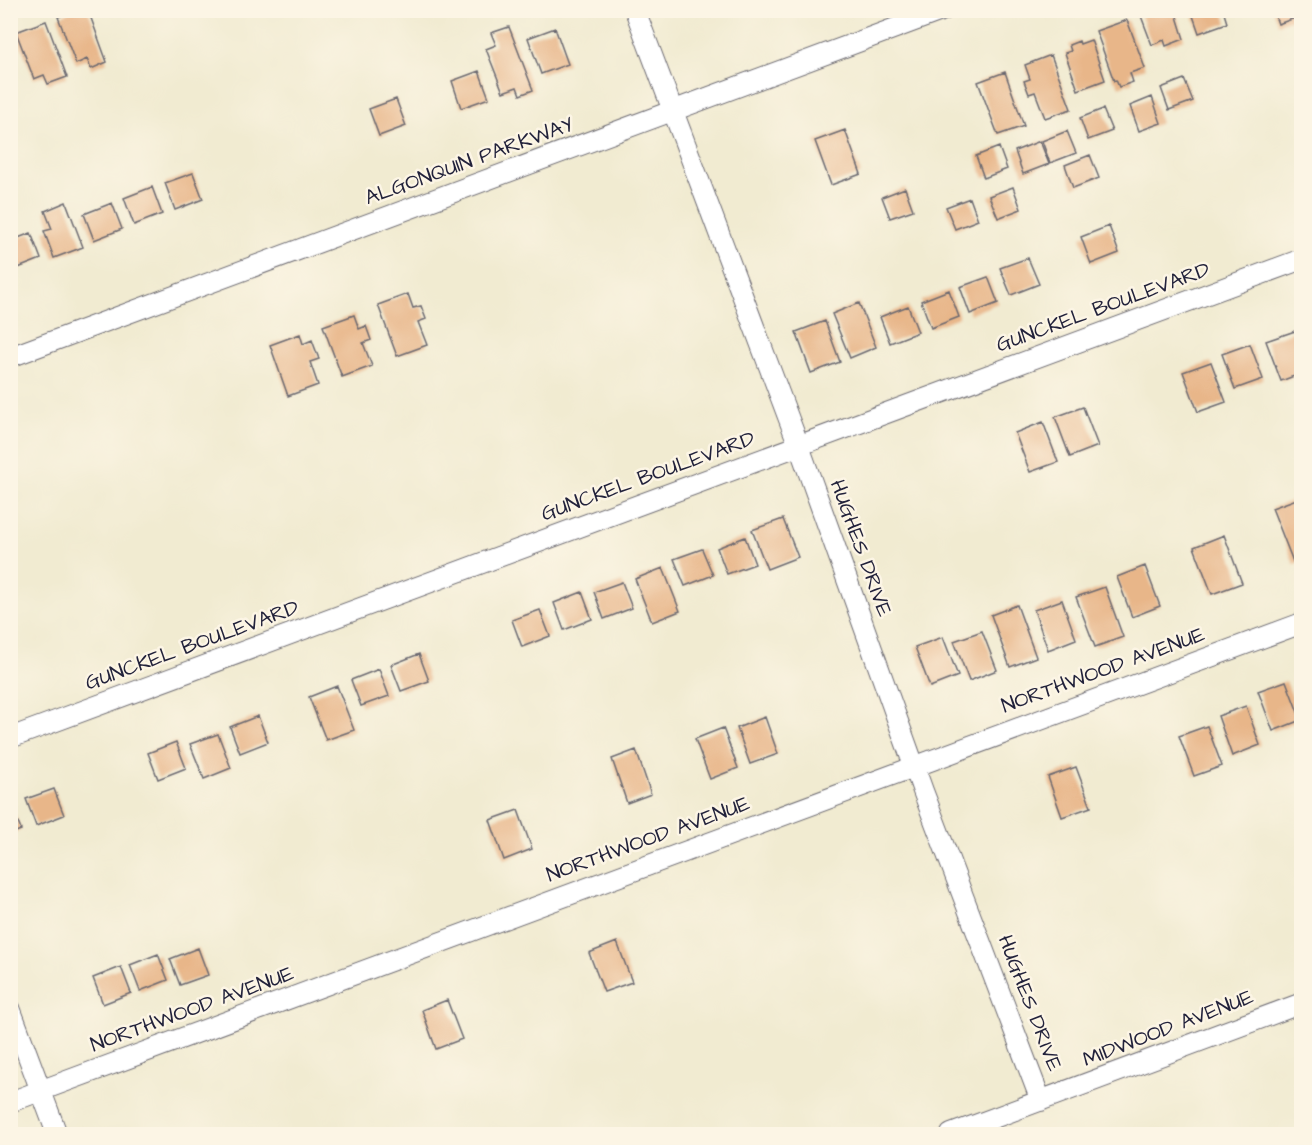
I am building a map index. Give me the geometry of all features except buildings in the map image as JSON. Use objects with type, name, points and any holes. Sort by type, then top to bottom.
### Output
[{"type":"street","name":"HUGHES DRIVE","points":[[635,10],[671,112],[799,446],[914,766],[1041,1101]]},
{"type":"street","name":"ALGONQUIN PARKWAY","points":[[10,357],[944,10]]},
{"type":"street","name":"GUNCKEL BOULEVARD","points":[[10,738],[1302,259]]},
{"type":"street","name":"NORTHWOOD AVENUE","points":[[10,1102],[1302,622]]},
{"type":"street","name":"MIDWOOD AVENUE","points":[[951,1134],[1302,1003]]},
{"type":"street","points":[[10,1008],[57,1134]]}]
